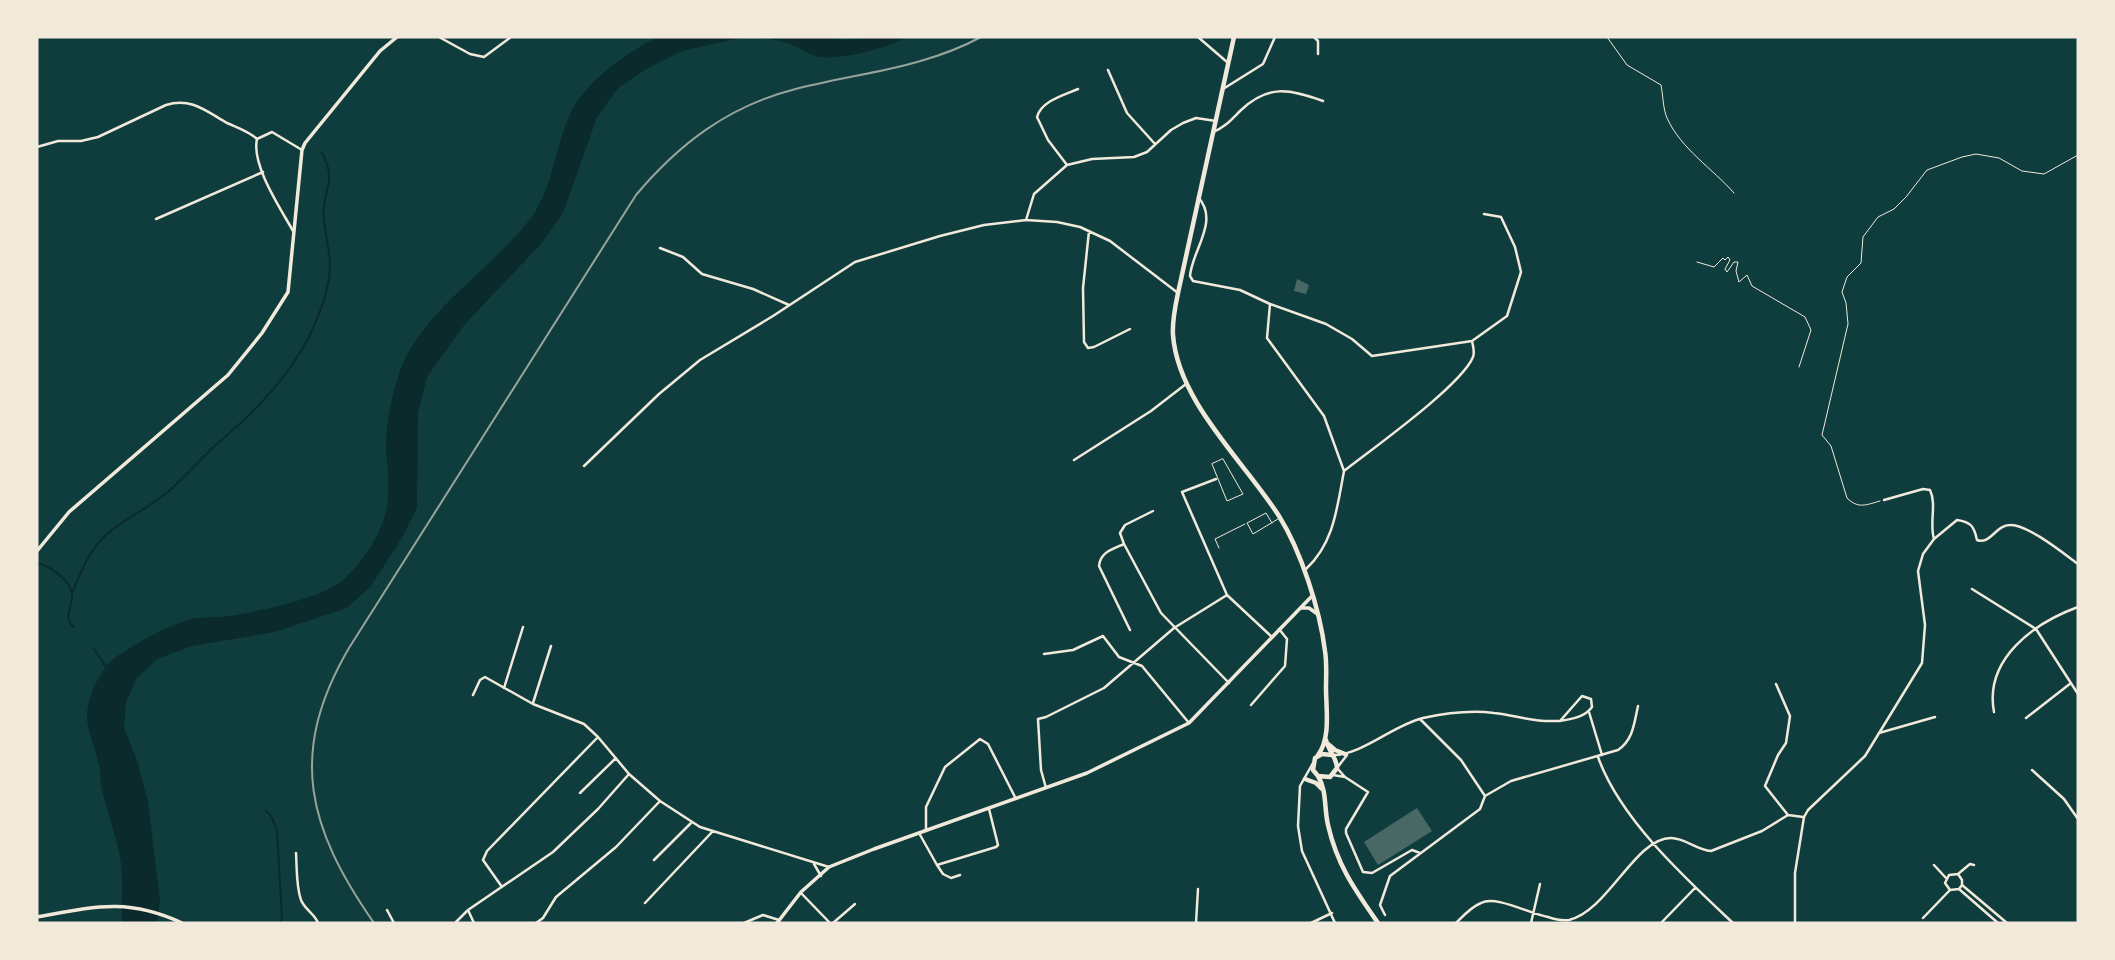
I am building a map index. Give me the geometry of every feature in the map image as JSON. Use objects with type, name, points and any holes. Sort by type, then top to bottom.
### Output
[{"type":"main road","points":[[1234,37],[1178,293],[1173,338],[1186,384],[1202,412],[1280,518],[1312,595],[1326,653],[1326,741],[1337,768],[1324,792]]},
{"type":"main road","points":[[1326,741],[1335,750],[1347,753]]},
{"type":"main road","points":[[1326,741],[1313,762],[1313,770],[1324,792],[1328,825],[1349,883],[1378,923]]},
{"type":"main road","points":[[1318,755],[1332,755]]},
{"type":"main road","points":[[1318,776],[1326,778],[1333,775]]},
{"type":"main road","points":[[1303,780],[1316,783],[1324,792]]},
{"type":"street","points":[[37,551],[69,512],[228,375],[262,333],[288,292],[302,150],[316,128],[380,51],[397,37]]},
{"type":"street","points":[[439,37],[470,54],[484,57],[511,37]]},
{"type":"street","points":[[1198,37],[1229,64]]},
{"type":"street","points":[[1223,89],[1264,64],[1275,37]]},
{"type":"street","points":[[1314,37],[1318,41],[1318,54]]},
{"type":"street","points":[[1108,70],[1127,113],[1155,144]]},
{"type":"street","points":[[1067,165],[1048,140],[1037,117],[1038,110],[1078,89]]},
{"type":"street","points":[[1213,132],[1222,129],[1252,100],[1269,92],[1297,92],[1323,101]]},
{"type":"street","points":[[37,147],[58,141],[81,141],[99,137],[166,105],[185,102],[216,114],[257,139]]},
{"type":"street","points":[[1026,220],[1034,194],[1067,165],[1092,159],[1134,157],[1147,152],[1171,130],[1196,118],[1216,121]]},
{"type":"street","points":[[257,139],[272,132],[302,150]]},
{"type":"street","points":[[257,139],[256,148],[263,172],[294,233]]},
{"type":"street","points":[[156,219],[263,172]]},
{"type":"street","points":[[1198,197],[1205,204],[1207,224],[1191,265],[1189,276],[1193,281],[1240,290],[1340,331],[1372,356],[1472,341],[1507,316],[1521,272],[1515,247],[1501,217],[1484,214]]},
{"type":"street","points":[[583,466],[659,394],[700,360],[855,262],[984,225],[1026,220],[1057,222],[1089,231],[1110,242],[1178,293]]},
{"type":"street","points":[[1089,231],[1083,288],[1084,342],[1088,348],[1094,347],[1130,329]]},
{"type":"street","points":[[660,248],[687,260],[702,274],[753,289],[789,305]]},
{"type":"street","points":[[1270,304],[1267,338],[1324,416],[1344,471],[1335,520],[1321,555],[1303,572]]},
{"type":"street","points":[[1344,471],[1433,400],[1461,372],[1473,357],[1472,341]]},
{"type":"street","points":[[1074,460],[1151,411],[1186,384]]},
{"type":"street","points":[[1216,479],[1182,492],[1207,555],[1227,595],[1272,637]]},
{"type":"street","points":[[1884,500],[1923,489],[1930,490],[1933,496],[1931,530],[1934,539]]},
{"type":"street","points":[[1153,511],[1125,525],[1120,533],[1124,544],[1161,613],[1229,683]]},
{"type":"street","points":[[1795,923],[1795,873],[1804,817],[1808,810],[1865,756],[1922,663],[1925,625],[1918,571],[1923,554],[1934,539],[1957,520],[1968,521],[1980,542],[2006,525],[2019,526],[2078,564]]},
{"type":"street","points":[[1124,544],[1104,553],[1099,558],[1099,566],[1130,630]]},
{"type":"street","points":[[1972,589],[2036,629],[2078,694]]},
{"type":"street","points":[[1046,789],[1041,770],[1038,719],[1104,688],[1174,628],[1227,595]]},
{"type":"street","points":[[744,923],[763,915],[778,921],[801,892],[830,867],[1046,789],[1110,762],[1189,723],[1312,595]]},
{"type":"street","points":[[1994,712],[1992,699],[1998,672],[2011,649],[2049,620],[2078,607]]},
{"type":"street","points":[[1299,608],[1309,608],[1317,614]]},
{"type":"street","points":[[504,688],[523,627]]},
{"type":"street","points":[[1251,705],[1285,666],[1287,639],[1279,629]]},
{"type":"street","points":[[1044,654],[1073,650],[1103,636],[1119,657],[1136,662],[1189,723]]},
{"type":"street","points":[[533,704],[551,646]]},
{"type":"street","points":[[473,695],[480,680],[485,677],[533,704],[584,724],[629,774],[660,802],[692,822],[814,864],[830,867]]},
{"type":"street","points":[[2026,718],[2071,683]]},
{"type":"street","points":[[1776,684],[1790,716],[1786,743],[1765,786],[1788,815]]},
{"type":"street","points":[[1560,721],[1582,696],[1587,696],[1593,703],[1589,712],[1612,790],[1654,842],[1733,923]]},
{"type":"street","points":[[1385,915],[1380,905],[1390,876],[1480,809],[1485,796],[1511,781],[1618,750],[1626,745],[1631,736],[1638,706]]},
{"type":"street","points":[[1332,755],[1347,753],[1420,719],[1456,712],[1492,713],[1560,721],[1589,712]]},
{"type":"street","points":[[1879,733],[1935,717]]},
{"type":"street","points":[[1420,719],[1461,760],[1485,796]]},
{"type":"street","points":[[502,887],[483,860],[486,851],[598,737]]},
{"type":"street","points":[[926,831],[926,807],[944,767],[980,739],[988,744],[1016,799]]},
{"type":"street","points":[[1347,753],[1337,768],[1345,777],[1368,792],[1346,829],[1363,872],[1372,873],[1412,850],[1420,853]]},
{"type":"street","points":[[580,793],[615,758]]},
{"type":"street","points":[[1313,762],[1303,780],[1298,813],[1300,844],[1335,923]]},
{"type":"street","points":[[2032,770],[2064,799],[2078,820]]},
{"type":"street","points":[[455,923],[468,909],[553,852],[598,809],[629,774]]},
{"type":"street","points":[[1333,775],[1345,777]]},
{"type":"street","points":[[1303,780],[1318,776]]},
{"type":"street","points":[[536,923],[543,918],[556,897],[616,847],[660,802]]},
{"type":"street","points":[[937,865],[998,845],[989,809]]},
{"type":"street","points":[[1456,923],[1485,901],[1495,901],[1534,915],[1565,921],[1586,914],[1654,842],[1674,838],[1703,851],[1712,851],[1762,831],[1788,815],[1804,817]]},
{"type":"street","points":[[654,860],[692,822]]},
{"type":"street","points":[[645,902],[713,831]]},
{"type":"street","points":[[919,833],[943,874],[951,878],[960,875]]},
{"type":"street","points":[[296,853],[300,898],[318,923]]},
{"type":"street","points":[[814,864],[821,876]]},
{"type":"street","points":[[1940,871],[1959,875],[1970,864],[1974,865]]},
{"type":"street","points":[[1923,918],[1948,888],[1946,878],[1934,865]]},
{"type":"street","points":[[1946,878],[1949,875]]},
{"type":"street","points":[[1959,875],[1960,887],[1998,923]]},
{"type":"street","points":[[1531,923],[1540,884]]},
{"type":"street","points":[[1948,888],[1960,887],[2007,923]]},
{"type":"street","points":[[1661,923],[1696,888]]},
{"type":"street","points":[[1196,923],[1198,890]]},
{"type":"street","points":[[801,892],[832,923],[855,904]]},
{"type":"street","points":[[37,918],[96,905],[136,908],[182,923]]},
{"type":"street","points":[[468,909],[474,923]]},
{"type":"street","points":[[387,910],[394,923]]},
{"type":"street","points":[[1311,923],[1332,913]]},
{"type":"lane","points":[[1223,459],[1243,494],[1227,502],[1216,479],[1212,464],[1223,459]]},
{"type":"lane","points":[[1219,548],[1215,539],[1266,513],[1272,523]]},
{"type":"lane","points":[[1247,523],[1253,534],[1280,518]]},
{"type":"path","points":[[1607,37],[1626,65],[1661,85],[1667,118],[1687,148],[1734,193]]},
{"type":"path","points":[[1884,500],[1861,506],[1853,504],[1847,498],[1831,446],[1822,435],[1848,324],[1842,292],[1847,277],[1861,263],[1863,237],[1878,216],[1900,203],[1927,170],[1976,154],[1999,158],[2022,171],[2044,174],[2078,155]]},
{"type":"path","points":[[1698,262],[1714,267],[1724,257],[1725,260],[1728,257],[1730,260],[1725,269],[1727,272],[1734,262],[1738,262],[1736,271],[1740,282],[1748,275],[1752,286],[1805,317],[1811,330],[1799,367]]},
{"type":"water","points":[[657,37],[745,37],[682,51],[648,68],[618,88],[597,117],[563,213],[540,245],[465,324],[427,377],[418,413],[417,508],[400,541],[371,586],[347,608],[275,632],[192,646],[157,659],[137,678],[126,702],[124,728],[137,760],[148,802],[160,900],[157,923],[122,923],[120,858],[87,722],[93,689],[102,672],[122,653],[169,627],[193,619],[225,617],[272,608],[305,598],[333,587],[357,565],[376,537],[385,516],[388,491],[388,420],[395,385],[408,354],[439,312],[517,235],[533,215],[547,186],[567,122],[582,95],[616,62]]},
{"type":"water","points":[[758,37],[830,37],[845,40],[906,37],[862,53],[824,57],[815,56],[786,43]]},
{"type":"building","points":[[1297,279],[1309,285],[1306,294],[1294,291]]},
{"type":"building","points":[[1417,808],[1432,831],[1378,865],[1364,842]]},
{"type":"waterway","points":[[72,593],[86,562],[101,540],[178,483],[255,409],[302,349],[323,303],[330,271],[323,210],[329,173],[322,153]]},
{"type":"waterway","points":[[38,563],[54,571],[71,589],[72,599],[68,615],[74,627]]},
{"type":"waterway","points":[[94,649],[106,667]]},
{"type":"waterway","points":[[266,811],[277,830],[282,918],[280,923]]},
{"type":"railway","points":[[374,923],[351,888],[321,822],[314,790],[312,757],[317,722],[330,686],[349,648],[636,195],[687,144],[705,130],[746,107],[792,90],[936,56],[981,37]]}]
